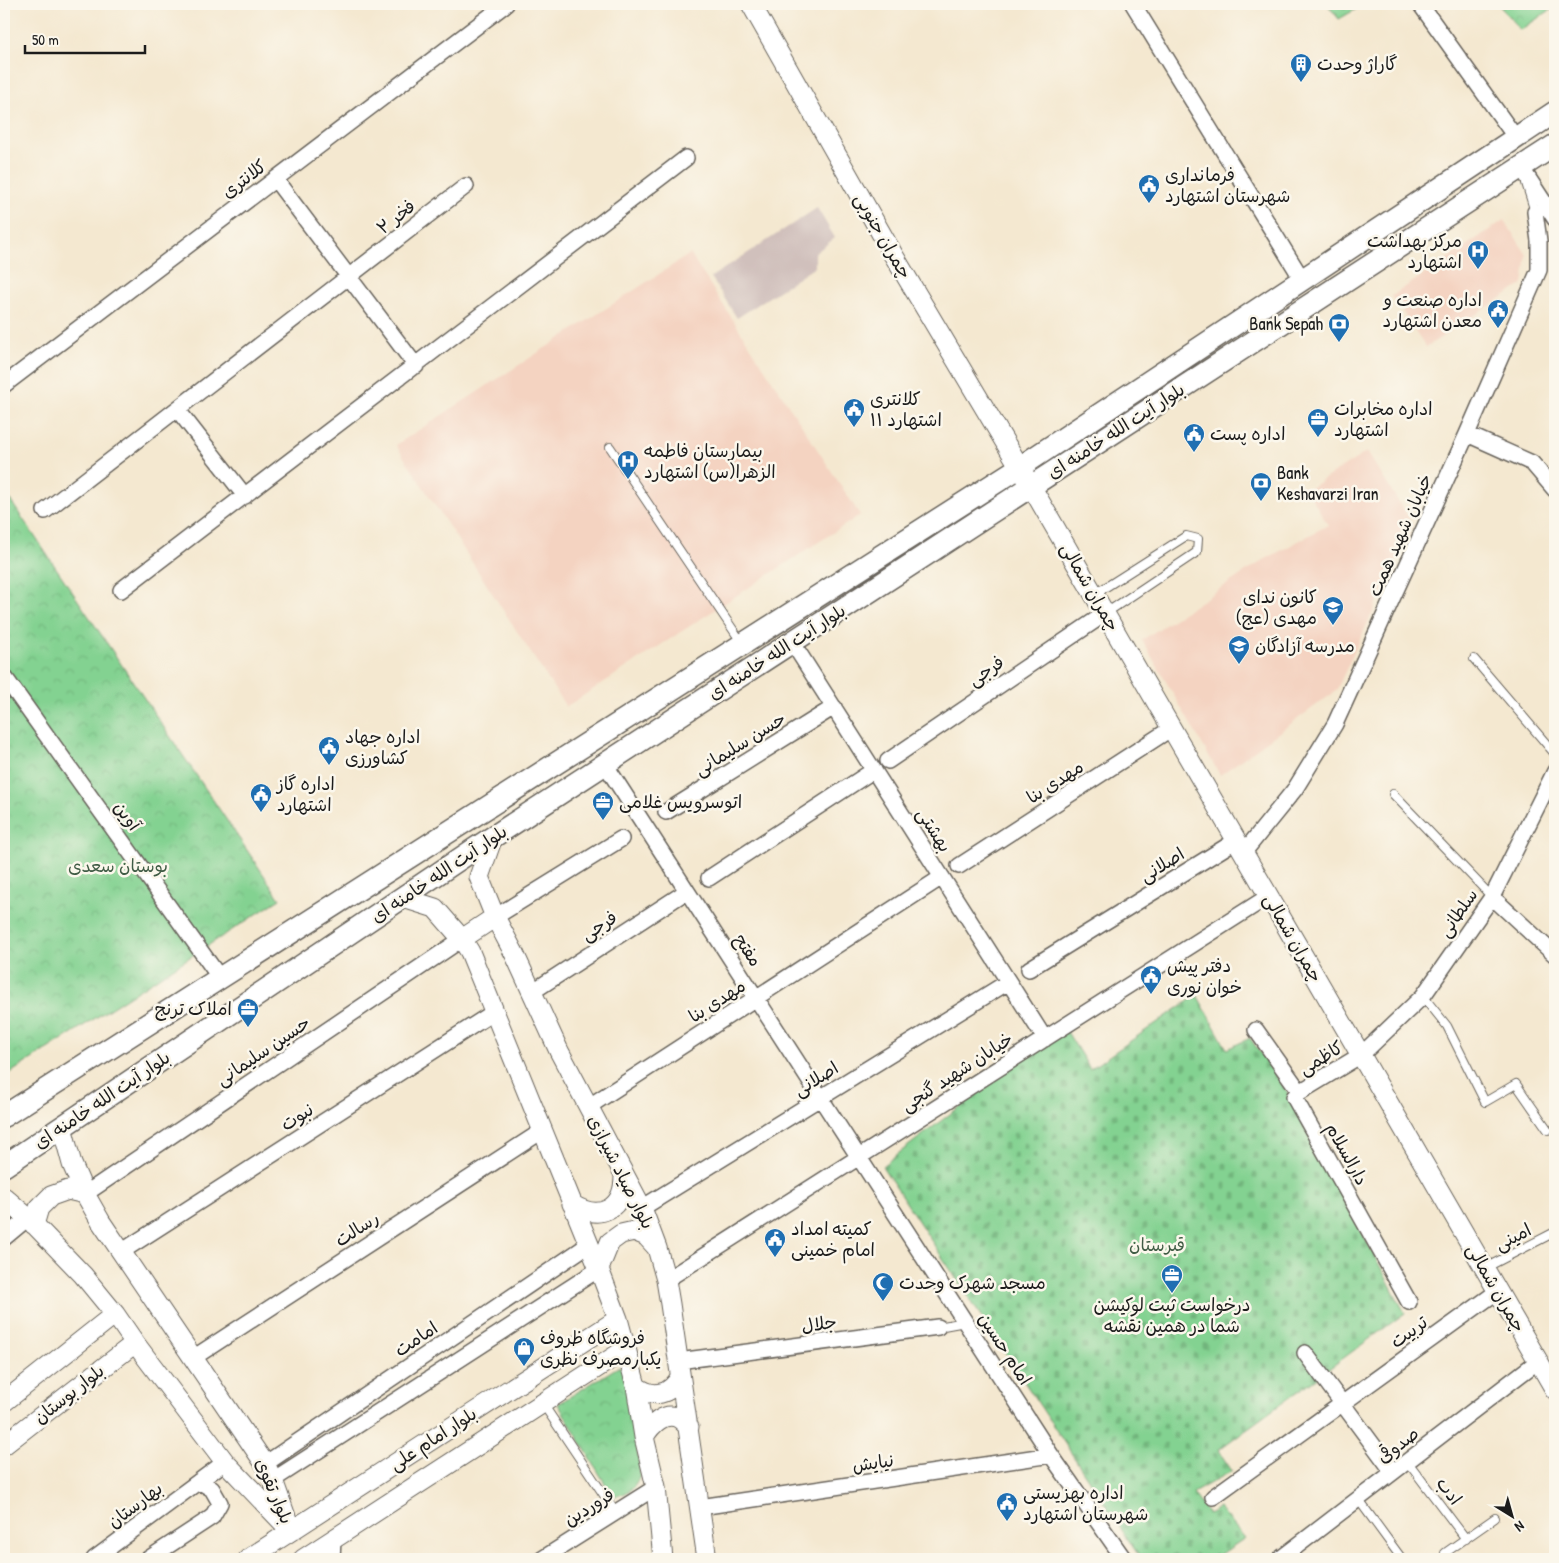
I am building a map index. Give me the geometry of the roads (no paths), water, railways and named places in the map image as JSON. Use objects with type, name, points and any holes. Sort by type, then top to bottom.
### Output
[{"type":"main road","name":"بلوار آیت الله خامنه ای","points":[[4,1116],[1020,467],[1555,112]]},
{"type":"main road","name":"بلوار آیت الله خامنه ای","points":[[4,1166],[493,837],[1555,145]]},
{"type":"street","name":"کلانتری","points":[[4,385],[506,4]]},
{"type":"street","name":"چمران جنوبی","points":[[751,4],[894,256],[1032,486]]},
{"type":"street","points":[[1134,4],[1302,280]]},
{"type":"street","points":[[1420,4],[1516,138]]},
{"type":"street","points":[[122,590],[686,158]]},
{"type":"street","points":[[1521,167],[1555,219]]},
{"type":"street","points":[[275,179],[416,366]]},
{"type":"street","name":"فخر ۲","points":[[45,511],[466,186]]},
{"type":"street","name":"خیابان شهید همت","points":[[1240,846],[1295,789],[1335,724],[1467,434],[1539,270],[1539,241],[1534,212]]},
{"type":"street","points":[[177,409],[245,496]]},
{"type":"street","points":[[1467,434],[1532,463],[1555,490]]},
{"type":"street","name":"چمران شمالی","points":[[1032,486],[1555,1390]]},
{"type":"street","name":"فرجی","points":[[888,760],[1106,613]]},
{"type":"street","name":"بهشتی","points":[[792,642],[1045,1039]]},
{"type":"street","name":"آوین","points":[[4,676],[220,978]]},
{"type":"street","name":"حسن سلیمانی","points":[[666,812],[834,707]]},
{"type":"street","name":"مهدی بنا","points":[[959,866],[1172,728]]},
{"type":"street","name":"مفتح","points":[[605,764],[859,1157]]},
{"type":"street","points":[[708,878],[874,770]]},
{"type":"street","name":"سلطانی","points":[[1361,1055],[1423,996],[1492,897],[1555,771]]},
{"type":"street","name":"بلوار صیاد شیرازی","points":[[493,837],[479,877],[495,917],[514,953],[559,1052],[642,1208],[657,1248],[666,1280],[707,1559]]},
{"type":"street","points":[[462,939],[621,839]]},
{"type":"street","name":"اصلانی","points":[[1029,969],[1240,846]]},
{"type":"street","name":"مهدی بنا","points":[[588,1107],[942,877]]},
{"type":"street","name":"فرجی","points":[[532,992],[687,891]]},
{"type":"street","name":"خیابان شهید گنجی","points":[[666,1280],[1269,896]]},
{"type":"street","points":[[1492,897],[1555,955]]},
{"type":"street","points":[[403,898],[435,908],[462,939],[494,1012],[599,1270],[618,1319],[636,1386],[644,1437],[656,1487],[663,1559]]},
{"type":"street","name":"حسین سلیمانی","points":[[84,1194],[462,939]]},
{"type":"street","name":"اصلانی","points":[[642,1208],[1008,982]]},
{"type":"street","name":"نبوت","points":[[121,1252],[494,1012]]},
{"type":"street","name":"دارالسلام","points":[[1256,1030],[1300,1092],[1294,1097],[1409,1302]]},
{"type":"street","name":"کاظمی","points":[[1300,1092],[1361,1055]]},
{"type":"street","name":"بلوار تقوی","points":[[62,1126],[72,1164],[84,1194],[269,1472],[291,1531]]},
{"type":"street","name":"رسالت","points":[[193,1358],[542,1131]]},
{"type":"street","name":"امام حسین","points":[[859,1157],[1051,1455],[1124,1559]]},
{"type":"street","points":[[572,1204],[583,1211],[596,1213],[609,1209],[619,1201],[624,1189],[624,1176]]},
{"type":"street","points":[[4,1238],[31,1222],[39,1208],[51,1196],[68,1190],[84,1194]]},
{"type":"street","name":"بلوار تقوی","points":[[4,1196],[83,1275],[115,1314],[134,1343],[225,1462],[291,1531]]},
{"type":"street","points":[[269,1472],[599,1270],[610,1242],[621,1234],[634,1231],[646,1236],[657,1248]]},
{"type":"street","name":"امامت","points":[[269,1472],[588,1246]]},
{"type":"street","name":"تربیت","points":[[1213,1498],[1498,1291]]},
{"type":"street","name":"بلوار بوستان","points":[[4,1402],[115,1314]]},
{"type":"street","name":"بلوار امام علی","points":[[248,1559],[618,1319]]},
{"type":"street","name":"جلال","points":[[679,1369],[938,1327]]},
{"type":"street","name":"بلوار بوستان","points":[[4,1445],[134,1343]]},
{"type":"street","name":"بلوار امام علی","points":[[303,1559],[626,1349]]},
{"type":"street","points":[[1305,1353],[1393,1472]]},
{"type":"street","name":"صدوقی","points":[[1289,1555],[1358,1499],[1538,1361]]},
{"type":"street","points":[[636,1386],[644,1392],[652,1394],[661,1394],[669,1391],[676,1385],[679,1369]]},
{"type":"street","points":[[644,1437],[650,1427],[657,1421],[668,1417],[678,1418],[689,1427]]},
{"type":"street","name":"نیایش","points":[[700,1507],[1051,1455]]},
{"type":"street","name":"بهارستان","points":[[94,1559],[225,1462]]},
{"type":"street","points":[[148,1559],[212,1518],[220,1503],[212,1489],[198,1481]]},
{"type":"street","name":"فروردین","points":[[542,1559],[656,1487]]},
{"type":"street","points":[[332,1559],[333,1540]]},
{"type":"lane","points":[[1521,167],[1534,212]]},
{"type":"lane","points":[[610,447],[743,645]]},
{"type":"lane","points":[[1094,594],[1186,536],[1198,540],[1197,552],[1106,613]]},
{"type":"lane","points":[[1474,659],[1555,754]]},
{"type":"lane","points":[[1393,794],[1492,897]]},
{"type":"lane","points":[[1423,996],[1447,1026],[1485,1102],[1516,1084],[1548,1130]]},
{"type":"lane","name":"امینی","points":[[1485,1268],[1555,1232]]},
{"type":"lane","name":"جلال","points":[[938,1327],[965,1322]]},
{"type":"lane","points":[[543,1404],[616,1512]]},
{"type":"lane","name":"ادب","points":[[1407,1461],[1466,1540]]},
{"type":"lane","points":[[1358,1499],[1402,1559]]},
{"type":"lane","points":[[1445,1552],[1466,1540],[1495,1518]]},
{"type":"place","name":"گاراژ وحدت","points":[[1301,83]]},
{"type":"place","name":"فرمانداری شهرستان اشتهارد","points":[[1149,204]]},
{"type":"place","name":"مرکز بهداشت اشتهارد","points":[[1478,270]]},
{"type":"place","name":"اداره صنعت و معدن اشتهارد","points":[[1498,329]]},
{"type":"place","name":"Bank Sepah","points":[[1339,343]]},
{"type":"place","name":"کلانتری ۱۱ اشتهارد","points":[[854,428]]},
{"type":"place","name":"اداره مخابرات اشتهارد","points":[[1318,438]]},
{"type":"place","name":"اداره پست","points":[[1194,453]]},
{"type":"place","name":"بیمارستان فاطمه الزهرا(س) اشتهارد","points":[[628,480]]},
{"type":"place","name":"Bank Keshavarzi Iran","points":[[1261,502]]},
{"type":"place","name":"کانون ندای مهدی (عج)","points":[[1333,626]]},
{"type":"place","name":"مدرسه آزادگان","points":[[1239,665]]},
{"type":"place","name":"اداره جهاد کشاورزی","points":[[329,766]]},
{"type":"place","name":"اداره گاز اشتهارد","points":[[261,813]]},
{"type":"place","name":"اتوسرویس غلامی","points":[[603,821]]},
{"type":"place","name":"دفتر پیش خوان نوری","points":[[1151,995]]},
{"type":"place","name":"املاک ترنج","points":[[248,1028]]},
{"type":"place","name":"کمیته امداد امام خمینی","points":[[775,1258]]},
{"type":"place","name":"درخواست ثبت لوکیشن شما در همین نقشه","points":[[1172,1294]]},
{"type":"place","name":"مسجد شهرک وحدت","points":[[883,1302]]},
{"type":"place","name":"فروشگاه ظروف یکبارمصرف نظری","points":[[524,1367]]},
{"type":"place","name":"اداره بهزیستی شهرستان اشتهارد","points":[[1007,1522]]},
{"type":"park label","name":"بوستان سعدی","points":[[118,866]]},
{"type":"park label","name":"قبرستان","points":[[1157,1245]]}]
